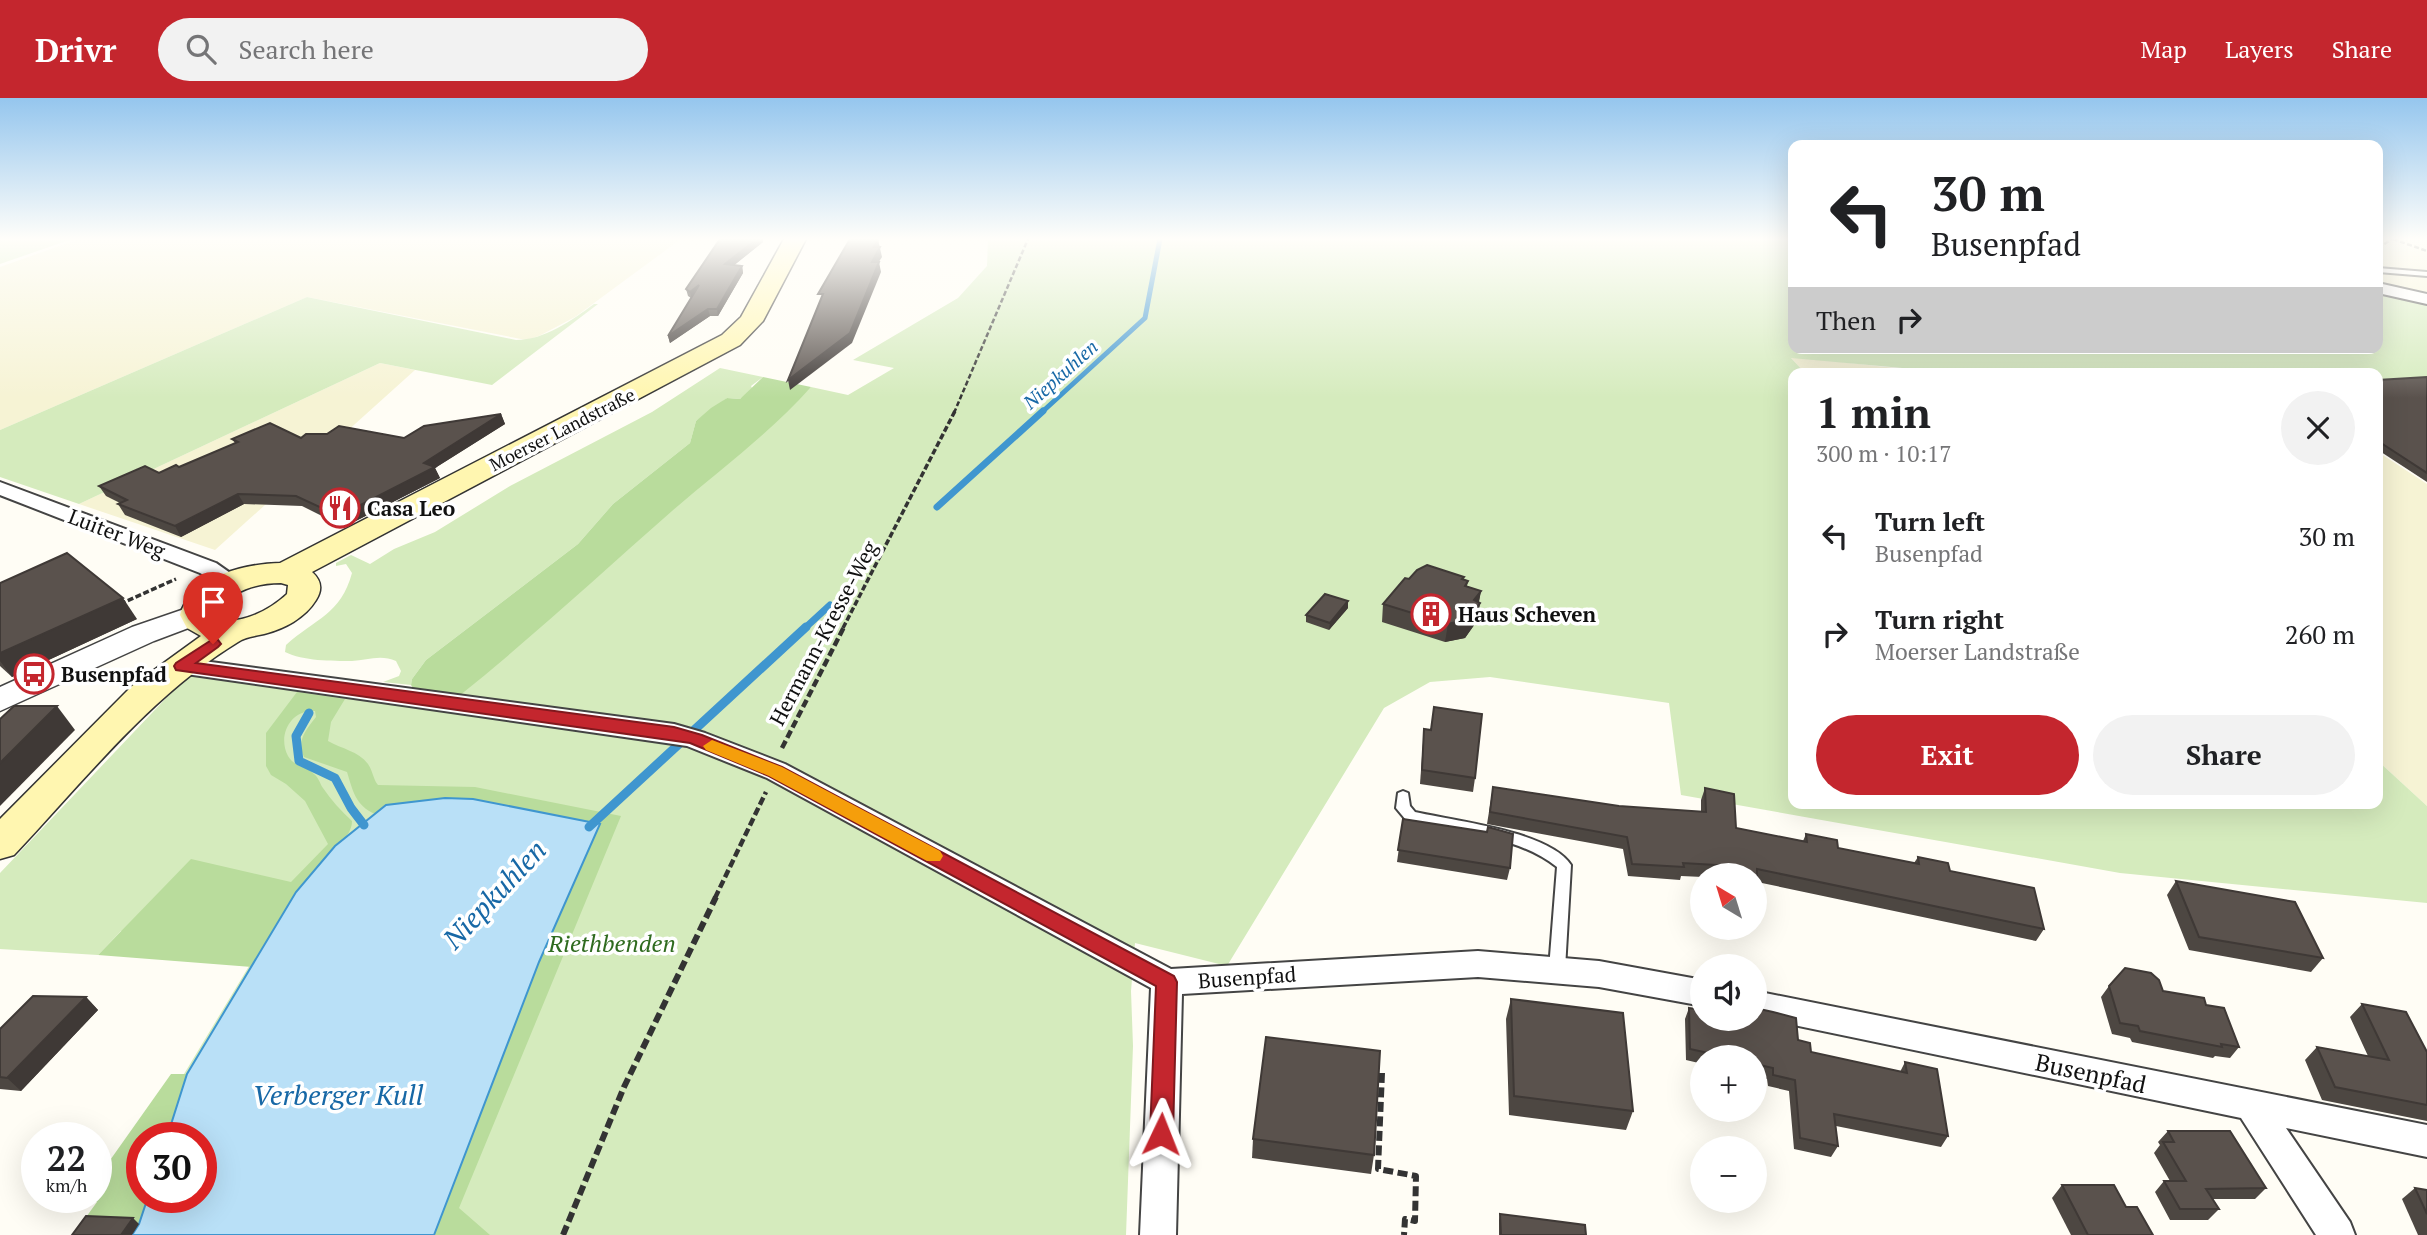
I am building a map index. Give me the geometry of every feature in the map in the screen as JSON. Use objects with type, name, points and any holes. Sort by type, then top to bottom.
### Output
[{"type":"main road","name":"Moerser Landstraße","points":[[286,573],[731,340],[751,321],[767,292]]},
{"type":"main road","points":[[0,844],[125,714],[181,666],[232,630],[274,618],[298,603],[306,587],[303,580],[286,573],[261,574],[232,582],[207,597],[196,614],[197,621],[204,627],[232,630]]},
{"type":"street","points":[[2396,292],[2427,299]]},
{"type":"street","name":"Luiter Weg","points":[[0,488],[204,566],[232,582]]},
{"type":"street","points":[[0,700],[143,634],[196,614]]},
{"type":"street","name":"Busenpfad","points":[[181,666],[685,736],[776,771],[1167,982],[1478,964],[1557,969],[1690,991]]},
{"type":"street","points":[[1158,1235],[1167,982]]},
{"type":"street","name":"Busenpfad","points":[[1767,1006],[2427,1141]]},
{"type":"street","points":[[2253,1107],[2337,1235]]},
{"type":"lane","points":[[1404,796],[1403,808],[1412,816],[1528,842],[1556,856],[1564,865],[1557,969]]},
{"type":"path","name":"Hermann-Kresse-Weg","points":[[564,1235],[624,1087],[776,771],[786,736],[919,485],[1007,292]]},
{"type":"path","points":[[111,608],[204,566]]},
{"type":"path","points":[[112,595],[122,603]]},
{"type":"path","points":[[1382,1073],[1378,1169],[1416,1176],[1415,1221],[1405,1219],[1404,1235]]},
{"type":"shaded area","points":[[0,292],[609,292],[575,317],[526,340],[307,297],[0,430]]},
{"type":"shaded area","points":[[1790,357],[1895,368],[1800,368]]},
{"type":"shaded area","points":[[380,363],[415,370],[215,550],[79,504]]},
{"type":"shaded area","points":[[2383,455],[2427,484],[2427,806],[2383,766]]},
{"type":"green space","name":"Riethbenden","points":[[963,292],[1788,292],[1788,354],[2383,354],[2383,292],[2427,303],[2427,382],[2383,386],[2383,368],[1902,368],[1791,358],[1800,368],[1788,368],[1788,809],[2383,809],[2383,766],[2427,806],[2427,903],[2120,873],[1681,795],[1669,703],[1490,677],[1430,682],[1384,708],[1227,966],[1135,943],[1131,991],[1133,1046],[1126,1235],[76,1235],[126,1206],[126,1213],[217,1213],[217,1122],[155,1122],[263,943],[121,931],[98,955],[0,949],[0,873],[189,674],[434,710],[811,387],[848,395],[894,368],[853,360],[958,298]]},
{"type":"green space","points":[[307,297],[516,340],[548,333],[598,304],[492,385],[380,363],[79,504],[0,477],[0,430]]},
{"type":"green space","points":[[720,368],[763,377],[751,386],[753,390],[740,399],[727,398],[696,421],[690,443],[613,504],[578,544],[426,660],[412,679],[411,685],[383,682],[399,676],[401,671],[396,661],[390,659],[327,661],[285,652],[286,645],[326,615],[341,598],[352,573],[346,564],[336,566],[336,563],[351,555],[370,564],[394,549],[435,532],[510,486],[652,412]]},
{"type":"green space","points":[[763,377],[811,387],[761,436],[459,696],[415,691],[411,685],[412,679],[426,660],[578,544],[613,504],[690,443],[696,421],[711,408],[727,398],[740,399]]},
{"type":"green space","points":[[297,692],[345,699],[331,722],[328,741],[364,760],[378,785],[475,787],[621,816],[459,1208],[490,1235],[434,1235],[539,962],[600,824],[534,813],[383,808],[375,814],[359,802],[347,772],[304,757],[302,741],[316,717],[315,711],[306,711],[293,719],[285,732],[288,756],[316,776],[329,797],[352,821],[351,827],[345,838],[301,888],[252,967],[98,955],[191,859],[291,882],[328,844],[305,801],[271,775],[266,766],[266,733]]},
{"type":"green space","points":[[171,1074],[187,1074],[172,1122],[137,1122]]},
{"type":"green space","points":[[126,1138],[126,1213],[143,1213],[139,1224],[73,1235],[89,1213],[112,1213],[112,1157]]},
{"type":"water","name":"Verberger Kull","points":[[445,798],[473,799],[600,824],[539,962],[434,1235],[132,1235],[143,1213],[217,1213],[217,1122],[172,1122],[187,1074],[296,892],[335,846],[386,805]]},
{"type":"building","points":[[695,292],[727,292],[717,309],[708,309],[668,336]]},
{"type":"building","points":[[867,292],[850,333],[788,380],[823,294],[818,294]]},
{"type":"building","points":[[2427,377],[2427,473],[2383,444],[2383,380]]},
{"type":"building","points":[[501,414],[424,463],[435,467],[339,516],[296,496],[238,494],[175,526],[118,504],[127,500],[99,486],[145,466],[159,473],[176,465],[179,467],[238,442],[232,439],[270,423],[301,438],[306,434],[327,434],[339,426],[404,438],[424,426]]},
{"type":"building","points":[[67,553],[123,598],[0,653],[0,583]]},
{"type":"building","points":[[1427,565],[1464,577],[1462,579],[1468,581],[1465,586],[1481,591],[1474,600],[1480,603],[1468,619],[1448,624],[1383,604],[1405,578],[1409,579],[1417,570]]},
{"type":"building","points":[[1325,594],[1348,601],[1330,623],[1306,615]]},
{"type":"building","points":[[14,706],[57,706],[0,763],[0,719]]},
{"type":"building","points":[[1434,707],[1482,714],[1475,778],[1422,770],[1424,729],[1431,730]]},
{"type":"building","points":[[1493,787],[1619,806],[1706,812],[1705,788],[1734,794],[1736,828],[1807,842],[1806,834],[1837,840],[1838,848],[1919,864],[1918,857],[1948,863],[1950,871],[2034,888],[2044,929],[1768,871],[1768,863],[1683,863],[1684,867],[1632,864],[1627,837],[1490,812]]},
{"type":"building","points":[[1403,819],[1487,832],[1488,827],[1513,834],[1510,868],[1398,850]]},
{"type":"building","points":[[2176,881],[2295,902],[2323,958],[2199,937]]},
{"type":"building","points":[[2125,968],[2151,973],[2159,980],[2163,991],[2204,998],[2206,1005],[2224,1008],[2239,1047],[2221,1044],[2222,1047],[2140,1031],[2138,1026],[2120,1023],[2109,986]]},
{"type":"building","points":[[33,996],[86,997],[7,1078],[0,1077],[0,1029]]},
{"type":"building","points":[[1511,999],[1623,1013],[1633,1111],[1514,1096]]},
{"type":"building","points":[[2362,1004],[2406,1012],[2427,1052],[2427,1105],[2335,1087],[2317,1047],[2389,1060]]},
{"type":"building","points":[[1689,1008],[1690,1031],[1767,1031],[1767,1011],[1796,1018],[1798,1040],[1810,1043],[1811,1052],[1907,1073],[1905,1062],[1937,1069],[1948,1136],[1834,1114],[1838,1146],[1800,1138],[1795,1080],[1773,1075],[1773,1068],[1767,1067],[1767,1045],[1690,1045],[1690,1049]]},
{"type":"building","points":[[1266,1037],[1380,1051],[1374,1155],[1253,1139]]},
{"type":"building","points":[[2168,1131],[2230,1131],[2266,1188],[2206,1189],[2219,1209],[2180,1209],[2164,1181],[2186,1181],[2163,1142],[2174,1142]]},
{"type":"building","points":[[2062,1185],[2114,1185],[2126,1207],[2137,1207],[2153,1235],[2088,1235]]},
{"type":"building","points":[[2415,1188],[2427,1190],[2427,1214]]},
{"type":"building","points":[[1500,1214],[1585,1225],[1586,1235],[1501,1235]]},
{"type":"building","points":[[86,1216],[133,1218],[121,1235],[72,1235]]},
{"type":"waterway","name":"Niepkuhlen","points":[[1041,413],[1145,318],[1150,292]]},
{"type":"waterway","name":"Niepkuhlen","points":[[937,507],[1043,411]]},
{"type":"waterway","name":"Niepkuhlen","points":[[805,628],[830,605]]},
{"type":"waterway","name":"Niepkuhlen","points":[[589,827],[806,627]]},
{"type":"waterway","points":[[309,713],[296,736],[299,761],[335,778],[351,808],[364,825]]},
{"type":"slow traffic","points":[[712,746],[776,771],[933,856]]},
{"type":"place","name":"Casa Leo","points":[[340,508]]},
{"type":"place","name":"Haus Scheven","points":[[1431,614]]},
{"type":"place","name":"Busenpfad","points":[[34,674]]},
{"type":"route","points":[[213,644],[181,666],[674,733],[776,771],[1167,982],[1161,1134]]}]
